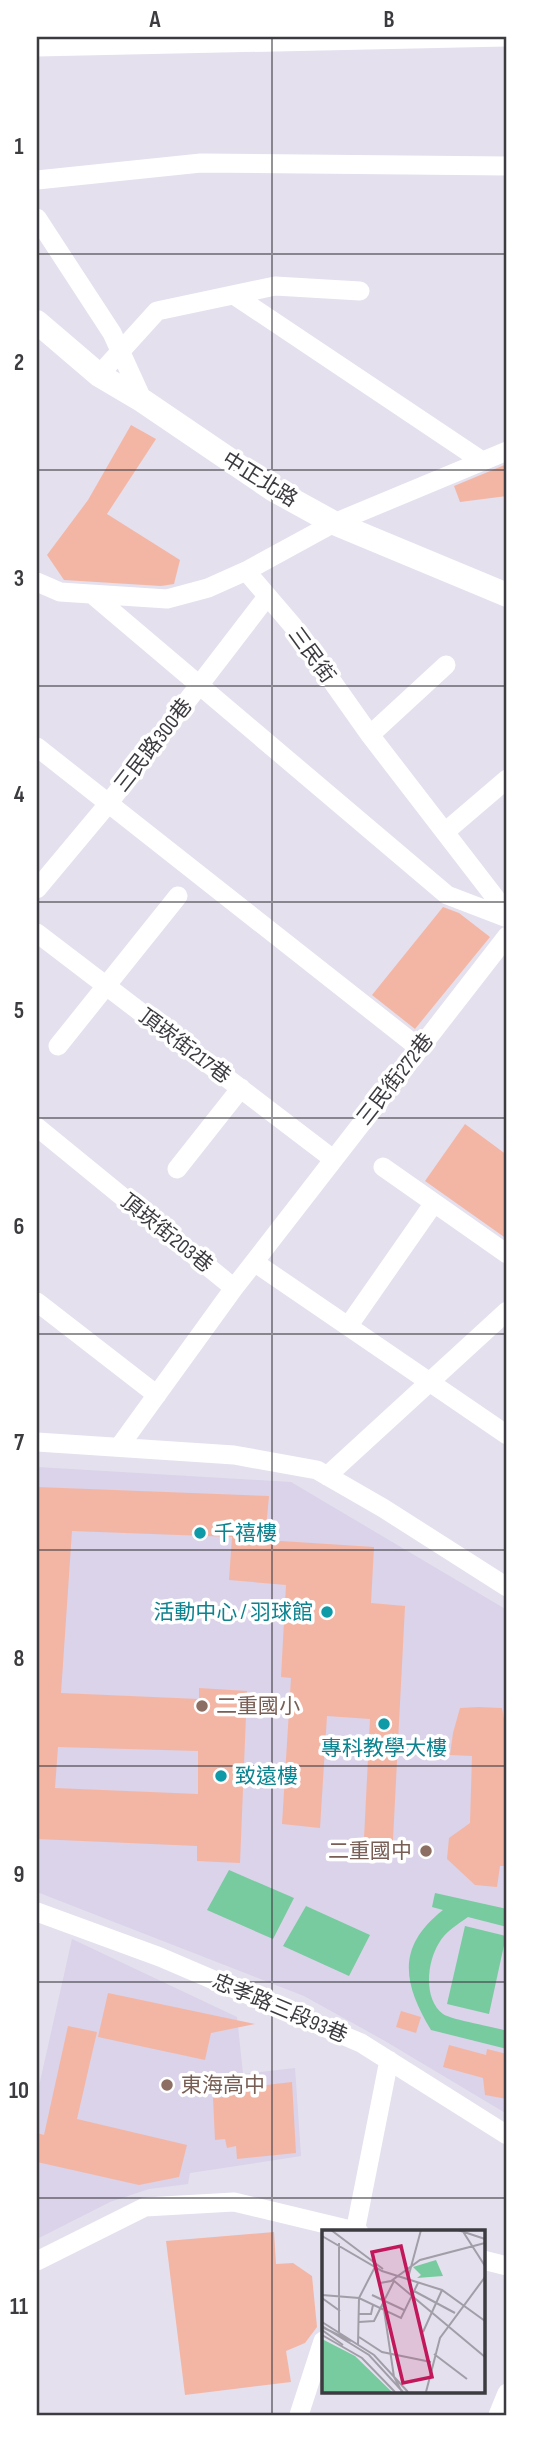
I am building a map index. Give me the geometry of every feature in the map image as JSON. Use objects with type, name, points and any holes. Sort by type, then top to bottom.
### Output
[{"type":"main road","name":"中正北路","points":[[37,322],[99,375],[143,401],[274,489],[334,523],[507,595]]},
{"type":"street","points":[[37,47],[506,37]]},
{"type":"street","points":[[37,180],[201,163],[507,166]]},
{"type":"street","points":[[37,218],[112,333],[143,401]]},
{"type":"street","points":[[99,375],[156,311],[275,286],[360,291]]},
{"type":"street","points":[[234,295],[482,461]]},
{"type":"street","points":[[37,582],[60,592],[167,599],[208,588],[246,571],[334,523],[507,452]]},
{"type":"street","name":"三民街","points":[[246,571],[266,598],[293,626],[370,735],[507,916]]},
{"type":"street","points":[[93,595],[447,895],[507,916]]},
{"type":"street","name":"三民路300巷","points":[[37,889],[108,804],[266,598]]},
{"type":"street","points":[[370,735],[446,665]]},
{"type":"street","points":[[37,747],[419,1048]]},
{"type":"street","points":[[445,832],[507,779]]},
{"type":"street","points":[[58,1046],[178,896]]},
{"type":"street","name":"頂崁街217巷","points":[[37,933],[333,1159]]},
{"type":"street","name":"三民街272巷","points":[[284,1223],[507,936]]},
{"type":"street","points":[[177,1168],[241,1088]]},
{"type":"street","name":"頂崁街203巷","points":[[37,1127],[234,1288],[284,1223]]},
{"type":"street","points":[[383,1167],[507,1254]]},
{"type":"street","points":[[349,1325],[434,1203]]},
{"type":"street","points":[[254,1262],[507,1435]]},
{"type":"street","points":[[119,1447],[234,1288]]},
{"type":"street","points":[[37,1302],[157,1395]]},
{"type":"street","points":[[327,1476],[507,1311]]},
{"type":"street","points":[[37,1442],[234,1455],[317,1469],[507,1587]]},
{"type":"street","name":"忠孝路三段93巷","points":[[37,1912],[160,1956],[360,2043],[507,2135]]},
{"type":"street","points":[[356,2230],[389,2060]]},
{"type":"street","points":[[37,2261],[145,2207],[234,2202],[352,2230]]},
{"type":"street","points":[[484,2260],[507,2266]]},
{"type":"street","points":[[299,2415],[322,2347]]},
{"type":"street","points":[[498,2415],[507,2393]]},
{"type":"shaded area","name":"二重國小","points":[[37,1467],[291,1482],[507,1610],[507,2114],[304,1996],[37,1892]]},
{"type":"shaded area","name":"東海高中","points":[[72,1939],[237,2017],[243,2074],[295,2068],[301,2156],[190,2173],[188,2184],[149,2189],[110,2202],[37,2239],[37,2095]]},
{"type":"green space","points":[[229,1870],[294,1898],[273,1939],[207,1910]]},
{"type":"green space","points":[[435,1893],[507,1909],[507,1927],[468,1917],[448,1932],[435,1951],[429,1980],[432,1999],[443,2014],[507,2031],[507,2049],[431,2030],[414,1997],[409,1966],[411,1952],[417,1938],[443,1910],[432,1907]]},
{"type":"green space","points":[[306,1906],[370,1935],[349,1976],[283,1946]]},
{"type":"green space","points":[[465,1926],[506,1936],[489,2014],[447,2004]]},
{"type":"building","points":[[131,425],[156,439],[107,514],[180,560],[174,584],[161,586],[64,580],[47,555],[88,500]]},
{"type":"building","points":[[507,464],[507,496],[460,502],[454,486]]},
{"type":"building","points":[[443,907],[459,913],[490,937],[415,1029],[372,995]]},
{"type":"building","points":[[465,1124],[507,1155],[507,1239],[425,1181]]},
{"type":"building","points":[[37,1487],[269,1496],[265,1540],[374,1547],[371,1603],[405,1606],[392,1859],[363,1858],[370,1719],[327,1716],[320,1828],[282,1824],[291,1678],[281,1677],[286,1585],[229,1580],[232,1537],[72,1531],[61,1693],[199,1699],[199,1688],[247,1691],[240,1863],[197,1861],[197,1846],[37,1839]],"holes":[[[58,1747],[198,1751],[198,1794],[55,1788]]]},
{"type":"building","points":[[460,1708],[502,1708],[507,1725],[507,1866],[500,1866],[497,1887],[475,1885],[447,1859],[449,1838],[470,1823],[472,1756],[450,1755],[453,1733]]},
{"type":"building","points":[[108,1993],[255,2024],[211,2033],[205,2060],[98,2037]]},
{"type":"building","points":[[401,2011],[421,2017],[416,2033],[396,2027]]},
{"type":"building","points":[[68,2026],[97,2032],[77,2119],[187,2145],[179,2177],[139,2185],[37,2162],[37,2133],[44,2135]]},
{"type":"building","points":[[449,2045],[486,2055],[487,2049],[507,2054],[507,2099],[485,2095],[483,2078],[443,2067]]},
{"type":"building","points":[[292,2082],[296,2153],[237,2159],[236,2146],[227,2148],[225,2139],[215,2140],[213,2098],[223,2097],[223,2090]]},
{"type":"building","points":[[274,2232],[276,2264],[293,2263],[312,2276],[317,2327],[305,2343],[286,2351],[291,2382],[185,2395],[166,2241]]},
{"type":"place","name":"千禧樓","points":[[200,1533]]},
{"type":"place","name":"活動中心 / 羽球館","points":[[327,1612]]},
{"type":"place","name":"二重國小","points":[[202,1706]]},
{"type":"place","name":"專科教學大樓","points":[[384,1724]]},
{"type":"place","name":"致遠樓","points":[[221,1776]]},
{"type":"place","name":"二重國中","points":[[426,1851]]},
{"type":"place","name":"東海高中","points":[[167,2085]]}]
